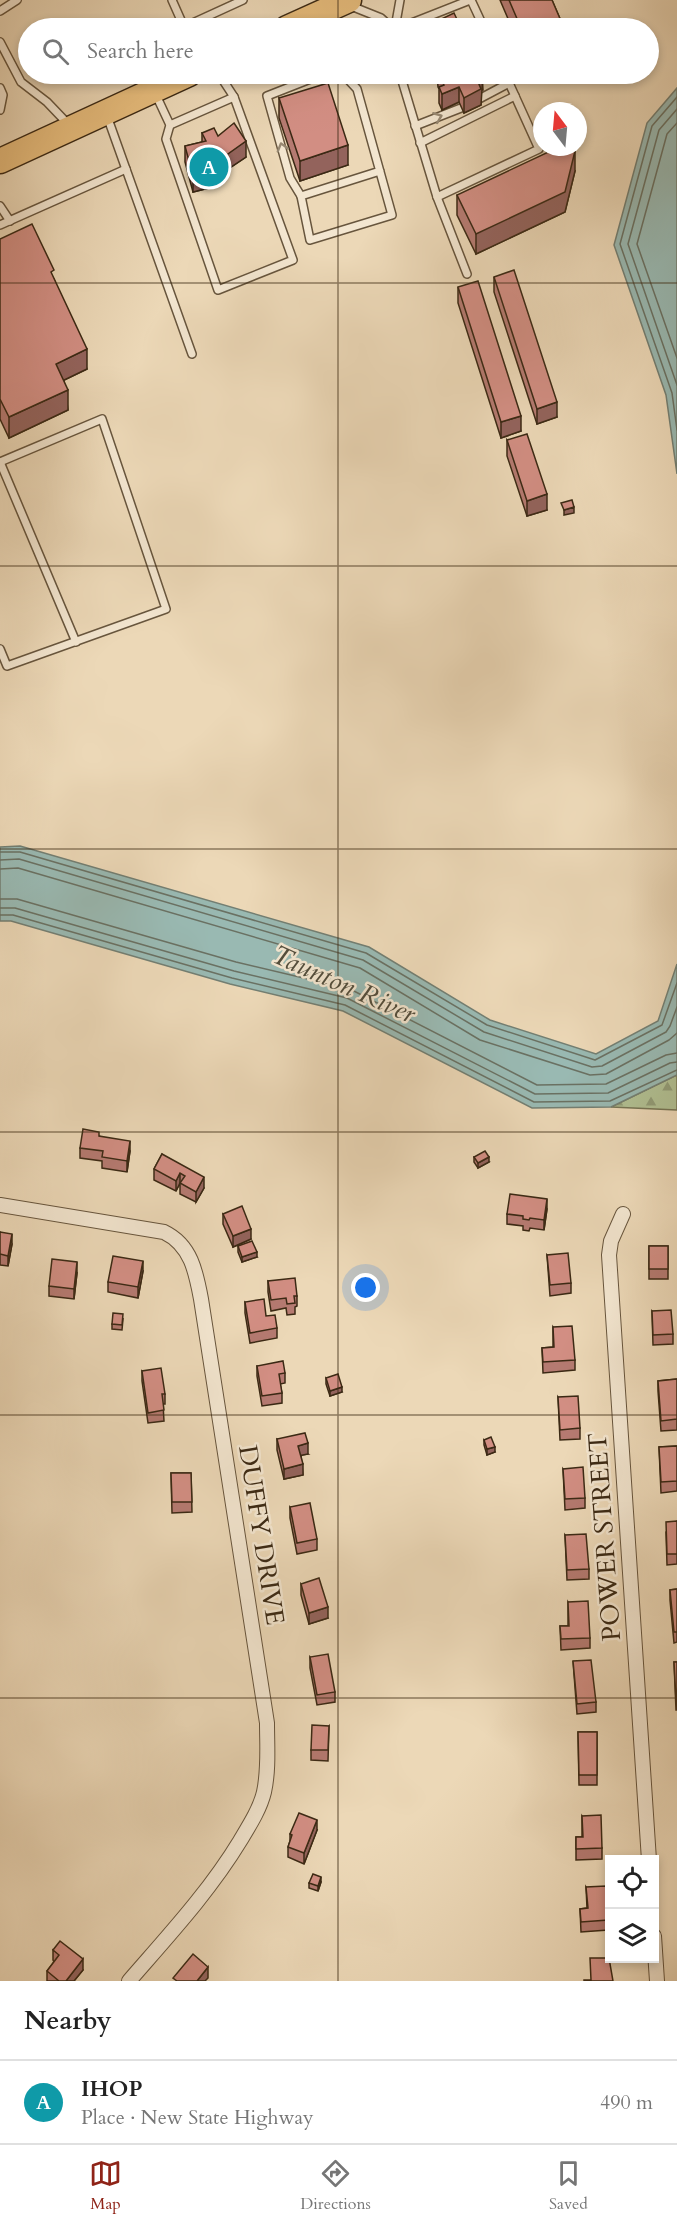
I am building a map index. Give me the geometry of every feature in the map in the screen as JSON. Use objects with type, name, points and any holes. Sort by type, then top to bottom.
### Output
[{"type":"highway","points":[[313,18],[346,1]]},
{"type":"highway","points":[[0,161],[166,84]]},
{"type":"street","name":"DUFFY DRIVE","points":[[0,1205],[164,1232],[180,1242],[191,1259],[201,1299],[267,1723],[267,1770],[256,1812],[235,1849],[188,1912],[129,1981]]},
{"type":"street","name":"POWER STREET","points":[[622,1214],[611,1241],[609,1255],[649,1855]]},
{"type":"street","points":[[656,1963],[657,1981]]},
{"type":"lane","points":[[0,11],[17,0]]},
{"type":"lane","points":[[172,0],[180,18]]},
{"type":"lane","points":[[204,18],[243,0]]},
{"type":"lane","points":[[397,18],[400,0]]},
{"type":"lane","points":[[422,18],[471,0],[479,18]]},
{"type":"lane","points":[[346,1],[381,18]]},
{"type":"lane","points":[[0,42],[18,76]]},
{"type":"lane","points":[[24,84],[47,102],[72,128]]},
{"type":"lane","points":[[153,90],[170,125],[166,139],[218,290],[293,260],[234,98],[225,84]]},
{"type":"lane","points":[[297,84],[267,96],[290,178],[301,196],[310,240],[392,215],[357,89],[352,84]]},
{"type":"lane","points":[[403,84],[437,197],[467,274]]},
{"type":"lane","points":[[479,99],[505,84]]},
{"type":"lane","points":[[437,197],[539,149],[510,84]]},
{"type":"lane","points":[[0,88],[3,95],[0,110]]},
{"type":"lane","points":[[420,143],[515,96]]},
{"type":"lane","points":[[170,125],[234,98]]},
{"type":"lane","points":[[415,126],[461,108]]},
{"type":"lane","points":[[106,112],[192,354]]},
{"type":"lane","points":[[0,225],[126,169]]},
{"type":"lane","points":[[301,196],[380,171]]},
{"type":"lane","points":[[0,206],[10,220]]},
{"type":"lane","points":[[0,649],[7,666],[76,642],[166,609],[102,419],[0,462],[76,642]]},
{"type":"green space","points":[[677,1075],[677,1110],[611,1107]]},
{"type":"water","points":[[677,88],[677,474],[666,395],[614,245],[647,123]]},
{"type":"water","name":"Taunton River","points":[[20,846],[369,947],[490,1020],[596,1054],[658,1021],[677,964],[677,1075],[611,1107],[532,1108],[343,1011],[230,984],[11,921],[0,921],[0,847]]},
{"type":"building","points":[[509,0],[552,0],[560,18],[517,18]]},
{"type":"building","points":[[454,13],[456,18],[443,18]]},
{"type":"building","points":[[328,84],[348,145],[300,161],[279,98]]},
{"type":"building","points":[[479,84],[481,89],[464,98],[459,87],[442,94],[439,87]]},
{"type":"building","points":[[234,123],[246,141],[225,156],[218,158],[221,170],[193,176],[185,146],[206,141],[202,133],[214,128],[218,136]]},
{"type":"building","points":[[540,156],[574,156],[565,192],[476,234],[457,195]]},
{"type":"building","points":[[32,224],[54,270],[51,272],[87,349],[56,364],[68,390],[9,417],[0,399],[0,239]]},
{"type":"building","points":[[514,270],[557,402],[537,409],[494,277]]},
{"type":"building","points":[[478,281],[521,416],[501,422],[458,287]]},
{"type":"building","points":[[527,434],[547,494],[527,501],[507,440]]},
{"type":"building","points":[[572,500],[574,507],[564,510],[561,503]]},
{"type":"building","points":[[83,1129],[99,1132],[99,1136],[130,1141],[127,1161],[102,1157],[103,1151],[80,1148]]},
{"type":"building","points":[[485,1151],[489,1157],[478,1163],[474,1157]]},
{"type":"building","points":[[162,1154],[204,1177],[196,1192],[180,1183],[185,1176],[180,1173],[176,1181],[154,1169]]},
{"type":"building","points":[[510,1194],[547,1199],[544,1220],[530,1218],[529,1220],[523,1219],[523,1216],[507,1214]]},
{"type":"building","points":[[242,1206],[251,1229],[233,1236],[223,1214]]},
{"type":"building","points":[[0,1232],[12,1234],[8,1256],[0,1254]]},
{"type":"building","points":[[252,1241],[257,1252],[242,1257],[238,1246]]},
{"type":"building","points":[[649,1246],[668,1246],[668,1269],[649,1269]]},
{"type":"building","points":[[568,1253],[571,1283],[550,1285],[547,1255]]},
{"type":"building","points":[[113,1256],[143,1261],[138,1287],[108,1282]]},
{"type":"building","points":[[52,1259],[77,1262],[74,1289],[49,1286]]},
{"type":"building","points":[[295,1278],[297,1296],[294,1296],[295,1303],[287,1304],[286,1298],[271,1300],[268,1281]]},
{"type":"building","points":[[264,1299],[266,1316],[275,1315],[277,1328],[250,1333],[245,1302]]},
{"type":"building","points":[[671,1310],[673,1334],[653,1335],[652,1311]]},
{"type":"building","points":[[113,1313],[123,1314],[122,1325],[112,1324]]},
{"type":"building","points":[[572,1326],[575,1360],[543,1362],[542,1348],[554,1347],[553,1327]]},
{"type":"building","points":[[283,1361],[285,1373],[279,1374],[282,1393],[262,1396],[257,1366]]},
{"type":"building","points":[[161,1368],[165,1394],[162,1394],[164,1410],[148,1413],[142,1371]]},
{"type":"building","points":[[338,1374],[342,1387],[330,1391],[326,1378]]},
{"type":"building","points":[[677,1379],[677,1419],[661,1421],[658,1381]]},
{"type":"building","points":[[578,1396],[580,1428],[560,1430],[558,1397]]},
{"type":"building","points":[[305,1433],[308,1443],[298,1446],[303,1464],[284,1469],[277,1439]]},
{"type":"building","points":[[491,1437],[495,1447],[487,1449],[484,1440]]},
{"type":"building","points":[[677,1446],[677,1481],[661,1482],[659,1447]]},
{"type":"building","points":[[583,1467],[585,1498],[565,1499],[563,1469]]},
{"type":"building","points":[[171,1473],[191,1473],[192,1502],[172,1502]]},
{"type":"building","points":[[310,1503],[317,1539],[297,1543],[290,1507]]},
{"type":"building","points":[[677,1521],[677,1554],[667,1554],[666,1522]]},
{"type":"building","points":[[586,1534],[589,1569],[567,1570],[565,1535]]},
{"type":"building","points":[[319,1578],[328,1607],[309,1613],[301,1584]]},
{"type":"building","points":[[677,1589],[677,1632],[674,1632],[670,1590]]},
{"type":"building","points":[[588,1601],[590,1638],[561,1639],[560,1626],[569,1626],[568,1602]]},
{"type":"building","points":[[328,1654],[335,1692],[317,1695],[310,1657]]},
{"type":"building","points":[[591,1660],[596,1702],[577,1704],[573,1661]]},
{"type":"building","points":[[674,1662],[677,1662],[677,1700],[676,1700]]},
{"type":"building","points":[[312,1725],[329,1726],[328,1750],[311,1750]]},
{"type":"building","points":[[578,1732],[597,1732],[597,1775],[579,1775]]},
{"type":"building","points":[[299,1813],[317,1820],[304,1853],[288,1847],[292,1835],[290,1834]]},
{"type":"building","points":[[601,1815],[602,1848],[576,1849],[576,1837],[583,1837],[582,1816]]},
{"type":"building","points":[[313,1874],[321,1877],[318,1886],[309,1883]]},
{"type":"building","points":[[605,1886],[605,1920],[581,1922],[580,1909],[588,1908],[586,1887]]},
{"type":"building","points":[[60,1941],[83,1959],[66,1981],[59,1981],[47,1971],[59,1955],[53,1950]]},
{"type":"building","points":[[193,1954],[208,1967],[197,1981],[177,1981],[173,1978]]},
{"type":"building","points":[[590,1958],[605,1958],[605,1963],[610,1963],[613,1981],[584,1981],[591,1980]]},
{"type":"place","name":"IHOP","points":[[209,167]]}]
